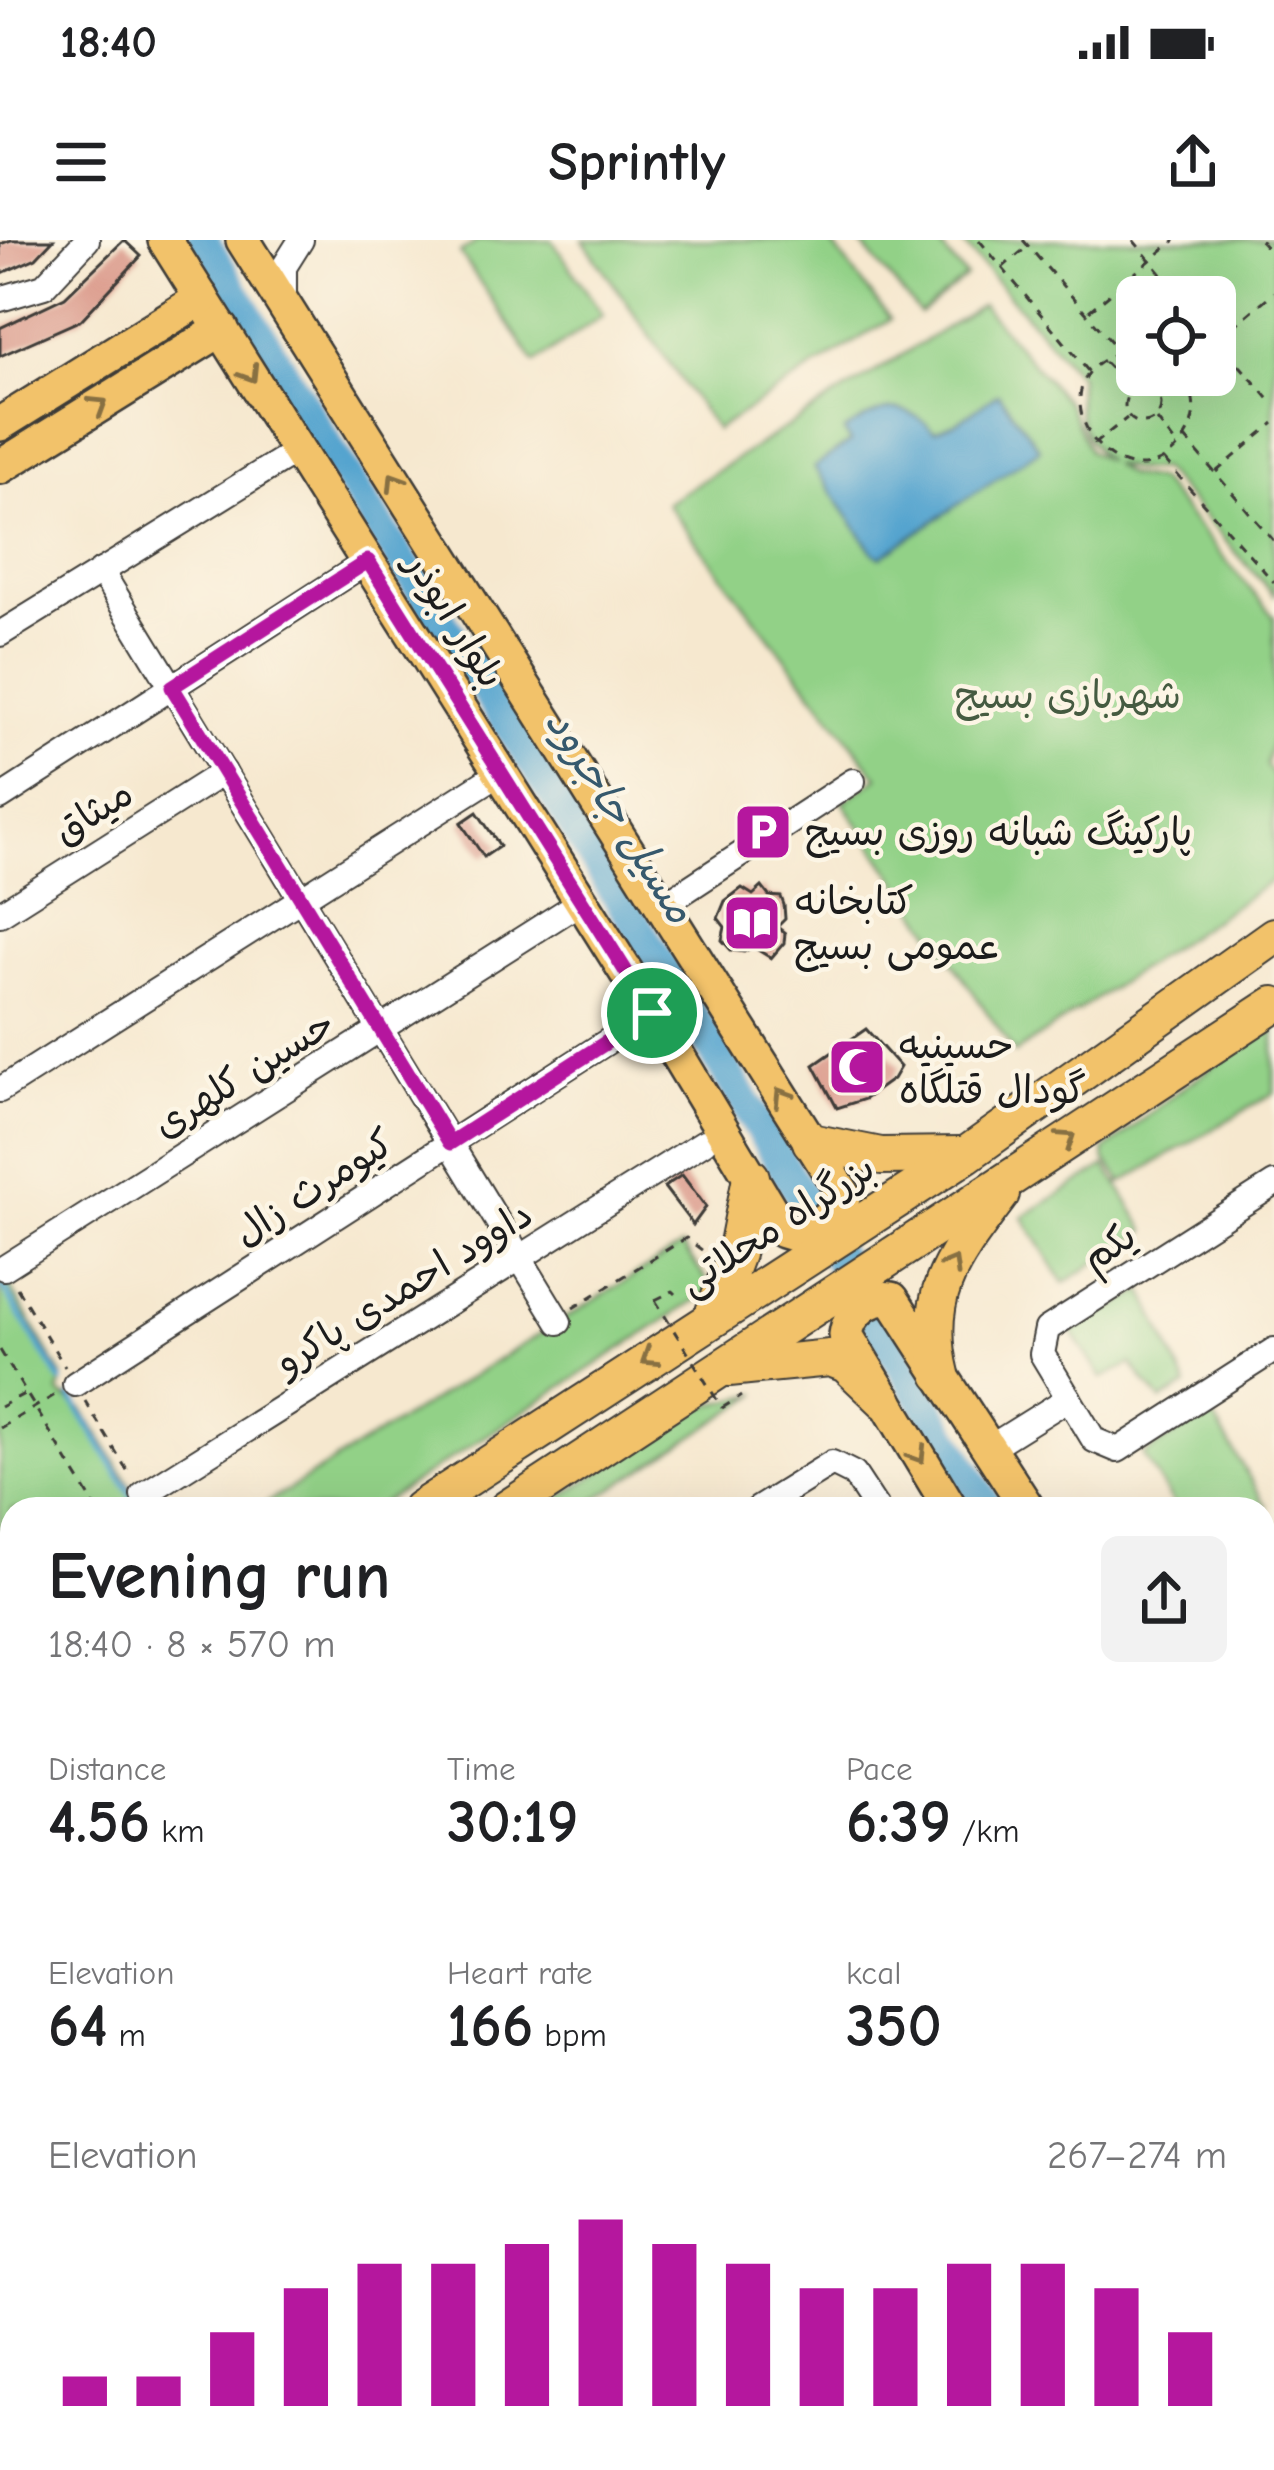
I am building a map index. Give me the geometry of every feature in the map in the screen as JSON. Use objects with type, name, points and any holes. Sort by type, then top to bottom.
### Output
[{"type":"highway","name":"بزرگراه محلاتی","points":[[438,1497],[713,1315],[820,1226],[966,1155],[1274,936]]},
{"type":"highway","points":[[1175,1007],[1200,1001],[1213,1004],[1225,1023],[1216,1040]]},
{"type":"highway","points":[[524,1497],[720,1369],[866,1287],[1018,1172],[1274,1005]]},
{"type":"highway","points":[[811,1142],[880,1156],[966,1155]]},
{"type":"highway","points":[[941,1374],[933,1320],[941,1284],[958,1252],[1018,1172]]},
{"type":"highway","points":[[713,1315],[736,1254],[751,1177]]},
{"type":"highway","points":[[720,1369],[830,1358],[846,1364],[884,1401]]},
{"type":"main road","name":"بلوار ابوذر","points":[[165,240],[751,1177],[820,1226]]},
{"type":"main road","name":"بلوار ابوذر","points":[[243,240],[811,1142],[820,1226]]},
{"type":"main road","points":[[0,424],[202,298]]},
{"type":"main road","points":[[0,466],[222,329]]},
{"type":"main road","points":[[866,1287],[880,1298],[856,1312],[846,1328],[852,1346],[944,1497]]},
{"type":"main road","points":[[866,1287],[941,1374],[1020,1497]]},
{"type":"street","points":[[0,299],[44,286],[87,240]]},
{"type":"street","points":[[284,307],[284,267],[301,240]]},
{"type":"street","points":[[0,634],[298,450]]},
{"type":"street","points":[[0,798],[368,561]]},
{"type":"street","points":[[101,571],[558,1320]]},
{"type":"street","name":"میثاق","points":[[0,914],[224,772]]},
{"type":"street","points":[[0,1090],[501,772]]},
{"type":"street","points":[[662,906],[853,781]]},
{"type":"street","name":"حسین کلهری","points":[[4,1268],[582,901]]},
{"type":"street","name":"کیومرث زال","points":[[75,1384],[652,1013]]},
{"type":"street","name":"داوود احمدی پاکرو","points":[[143,1495],[704,1142]]},
{"type":"street","name":"یکم","points":[[1274,1184],[1047,1329],[1042,1354],[1094,1440],[1118,1450],[1274,1350]]},
{"type":"street","points":[[989,1448],[1069,1398]]},
{"type":"street","points":[[777,1497],[832,1463],[854,1474],[869,1497]]},
{"type":"path","points":[[979,240],[1090,374]]},
{"type":"path","points":[[1022,240],[1116,347]]},
{"type":"path","points":[[1132,240],[1163,276]]},
{"type":"path","points":[[1087,313],[1175,240]]},
{"type":"path","points":[[1260,240],[1274,256]]},
{"type":"path","points":[[1002,268],[1028,246]]},
{"type":"path","points":[[1236,323],[1274,292]]},
{"type":"path","points":[[1116,354],[1090,374],[1080,410],[1094,445],[1108,457],[1145,464],[1163,458],[1184,438],[1195,413],[1194,396]]},
{"type":"path","points":[[1103,360],[1116,373]]},
{"type":"path","points":[[1236,360],[1274,405]]},
{"type":"path","points":[[1129,396],[1124,406],[1139,424],[1156,418],[1161,408],[1156,396]]},
{"type":"path","points":[[1094,445],[1129,417]]},
{"type":"path","points":[[1156,418],[1178,447]]},
{"type":"path","points":[[1215,473],[1274,422]]},
{"type":"path","points":[[1184,438],[1274,541]]},
{"type":"path","points":[[1163,458],[1274,582]]},
{"type":"path","points":[[558,1320],[686,1238],[713,1259]]},
{"type":"path","points":[[676,1294],[656,1300],[722,1408]]},
{"type":"path","points":[[0,1350],[87,1497]]},
{"type":"path","points":[[0,1428],[75,1384]]},
{"type":"path","points":[[0,1407],[25,1393]]},
{"type":"path","points":[[63,1469],[70,1465]]},
{"type":"green space","points":[[479,240],[552,240],[603,315],[535,363],[460,253]]},
{"type":"green space","points":[[583,240],[829,240],[890,319],[716,430]]},
{"type":"green space","points":[[858,240],[935,240],[966,277],[920,314]]},
{"type":"green space","name":"شهربازی بسیج","points":[[960,240],[1274,240],[1274,595],[1161,469],[1134,470],[1111,464],[1127,475],[1158,480],[1274,617],[1274,732],[1266,765],[1274,778],[1274,879],[1015,1053],[843,802],[878,777],[666,503],[982,305],[1068,404],[1089,451],[1106,461],[1081,423],[1079,376]]},
{"type":"green space","points":[[1274,1024],[1274,1093],[1118,1185],[1121,1180],[1105,1160],[1104,1151]]},
{"type":"green space","points":[[1105,1166],[1146,1231],[1064,1283],[1023,1217]]},
{"type":"green space","points":[[682,1246],[713,1289],[392,1497],[276,1497]]},
{"type":"green space","points":[[0,1283],[8,1283],[62,1376],[59,1393],[83,1410],[137,1497],[0,1497]]},
{"type":"green space","points":[[1143,1291],[1187,1386],[1161,1401],[1131,1364],[1102,1378],[1071,1331]]},
{"type":"green space","points":[[758,1394],[599,1497],[561,1497],[704,1406]]},
{"type":"green space","points":[[1211,1413],[1261,1497],[1169,1497],[1143,1455]]},
{"type":"water","points":[[998,393],[1040,449],[881,557],[874,553],[814,467],[850,442],[844,431],[880,412],[911,413],[934,431],[958,422]]},
{"type":"building","points":[[53,240],[36,258],[0,274],[0,244]]},
{"type":"building","points":[[124,240],[141,256],[81,320],[0,356],[0,328],[65,297]]},
{"type":"building","points":[[477,812],[500,846],[484,857],[461,823]]},
{"type":"building","name":"کتابخانه عمومی بسیج","points":[[762,887],[769,896],[781,897],[784,905],[785,919],[777,927],[785,933],[784,943],[771,958],[753,947],[744,952],[731,950],[722,940],[725,927],[718,918],[725,901],[742,888],[753,895]]},
{"type":"building","name":"حسینیه گودال قتلگاه","points":[[866,1029],[900,1067],[893,1079],[865,1099],[837,1108],[814,1065]]},
{"type":"building","points":[[682,1175],[706,1207],[693,1225],[664,1187]]},
{"type":"waterway","name":"مسیل جاجرود","points":[[202,240],[337,462],[708,1041],[981,1497]]},
{"type":"waterway","points":[[0,1282],[61,1381]]},
{"type":"waterway","points":[[71,1397],[133,1497]]},
{"type":"place","name":"پارکینگ شبانه روزی بسیج","points":[[763,832]]},
{"type":"place","name":"کتابخانه عمومی بسیج","points":[[752,923]]},
{"type":"place","name":"حسینیه گودال قتلگاه","points":[[857,1067]]},
{"type":"route","points":[[368,561],[652,1013],[450,1143],[172,687],[368,561]]}]
